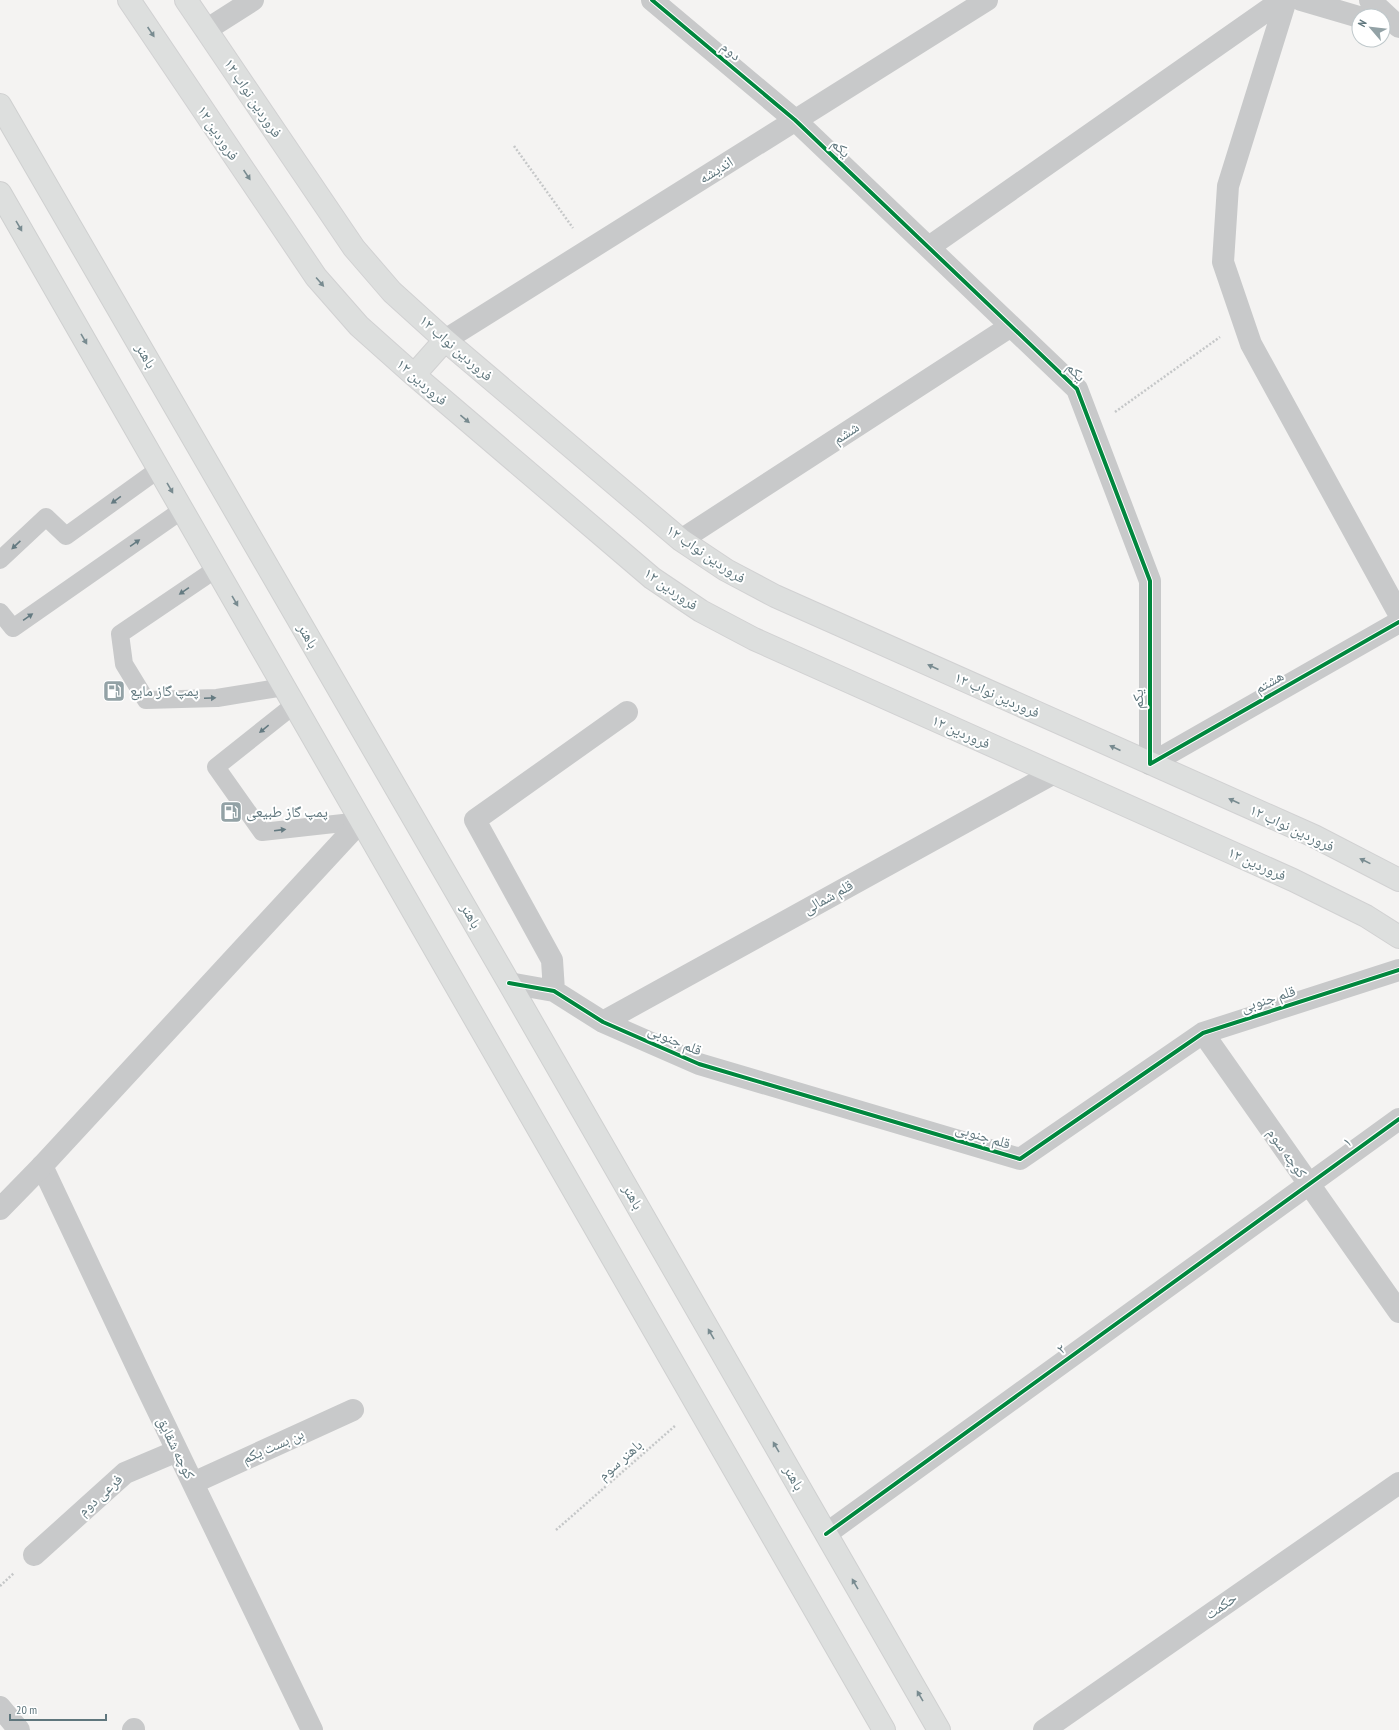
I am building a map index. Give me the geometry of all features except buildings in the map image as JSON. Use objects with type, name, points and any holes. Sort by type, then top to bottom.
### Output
[{"type":"main road","name":"۱۲ فروردین","points":[[129,0],[316,277],[359,326],[414,375],[652,578],[702,611],[754,639],[1293,880],[1366,916],[1399,937]]},
{"type":"main road","name":"۱۲ فروردین نواب","points":[[186,0],[354,248],[392,292],[445,340],[681,540],[726,570],[775,596],[1314,836],[1399,880]]},
{"type":"main road","name":"باهنر","points":[[0,105],[509,983],[939,1730]]},
{"type":"main road","points":[[0,193],[884,1730]]},
{"type":"main road","points":[[414,375],[445,340]]},
{"type":"street","points":[[206,30],[253,0]]},
{"type":"street","name":"دوم","points":[[652,0],[795,120]]},
{"type":"street","name":"اندیشه","points":[[445,340],[987,0]]},
{"type":"street","points":[[928,247],[1282,0]]},
{"type":"street","points":[[1286,0],[1228,186],[1223,262],[1251,344],[1399,614]]},
{"type":"street","points":[[1301,0],[1351,15]]},
{"type":"street","points":[[1370,0],[1399,28]]},
{"type":"street","name":"یکم","points":[[795,120],[1077,388],[1150,581],[1150,764]]},
{"type":"street","name":"ششم","points":[[681,540],[1011,326]]},
{"type":"street","name":"هشتم","points":[[1150,764],[1399,622]]},
{"type":"street","points":[[554,991],[552,960],[475,820],[627,712]]},
{"type":"street","name":"قلم شمالی","points":[[602,1022],[1054,773]]},
{"type":"street","points":[[0,1209],[42,1166],[361,821]]},
{"type":"street","name":"قلم جنوبی","points":[[602,1022],[699,1064],[1020,1159],[1203,1033],[1399,970]]},
{"type":"street","points":[[509,983],[554,991],[602,1022]]},
{"type":"street","name":"کوچه سوم","points":[[1203,1033],[1399,1312]]},
{"type":"street","name":"۱","points":[[1309,1185],[1399,1118]]},
{"type":"street","name":"کوچه شقایق","points":[[42,1166],[192,1483],[312,1730]]},
{"type":"street","name":"۲","points":[[826,1534],[1309,1185]]},
{"type":"street","name":"بن بست یکم","points":[[192,1483],[353,1410]]},
{"type":"street","name":"فرعی دوم","points":[[34,1555],[125,1473],[177,1451]]},
{"type":"street","name":"حکمت","points":[[1044,1730],[1399,1483]]},
{"type":"street","points":[[0,1707],[19,1730]]},
{"type":"lane","points":[[0,560],[46,517],[66,536],[159,469]]},
{"type":"lane","points":[[0,612],[13,628],[182,510]]},
{"type":"lane","points":[[216,569],[120,634],[124,664],[146,700],[289,696]]},
{"type":"lane","points":[[289,696],[216,767],[262,832],[361,821]]},
{"type":"path","points":[[514,146],[588,250]]},
{"type":"path","points":[[1092,428],[1243,320]]},
{"type":"cycle path","points":[[652,0],[795,120],[1077,389],[1150,581],[1150,764],[1399,622]]},
{"type":"cycle path","points":[[509,983],[554,991],[603,1022],[699,1064],[1020,1159],[1203,1033],[1399,970]]},
{"type":"cycle path","points":[[826,1534],[1399,1119]]},
{"type":"place","name":"پمپ گاز مایع","points":[[114,691]]},
{"type":"place","name":"پمپ گاز طبیعی","points":[[231,812]]}]
